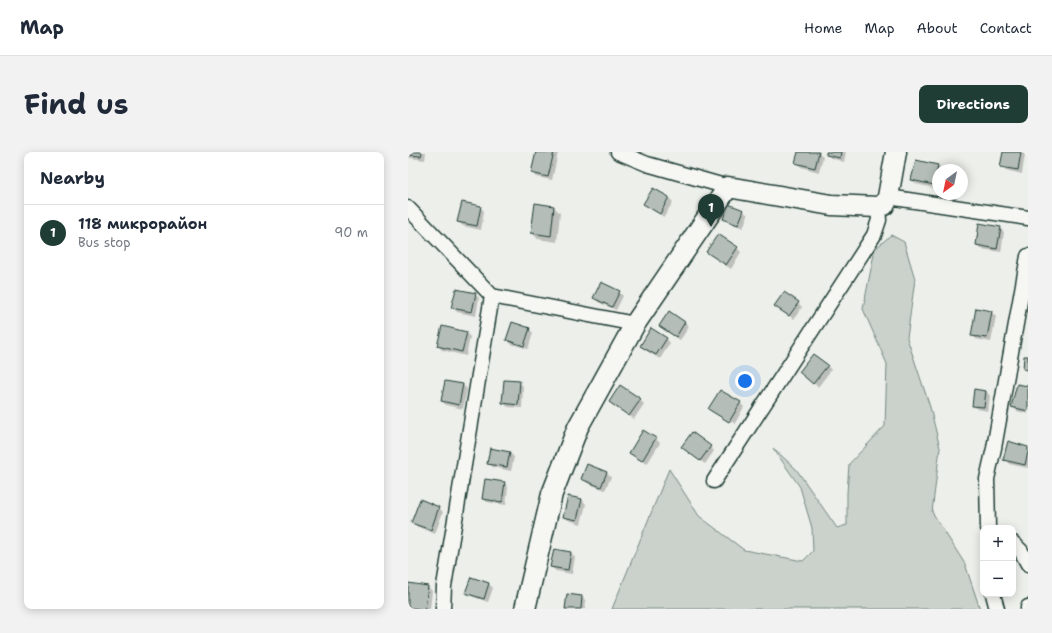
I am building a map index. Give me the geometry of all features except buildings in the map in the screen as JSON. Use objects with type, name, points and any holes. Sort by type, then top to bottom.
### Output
[{"type":"street","points":[[618,152],[647,164],[728,187],[831,204],[883,202],[1028,218]]},
{"type":"street","points":[[714,480],[874,234],[879,220],[896,152]]},
{"type":"street","points":[[525,609],[552,494],[578,427],[636,324],[728,187]]},
{"type":"street","points":[[408,208],[492,296],[636,324]]},
{"type":"street","points":[[988,523],[986,479],[994,448],[1028,256]]},
{"type":"street","points":[[443,609],[444,586],[492,296]]},
{"type":"street","points":[[1016,546],[1021,551],[1028,564]]},
{"type":"street","points":[[994,597],[998,609]]},
{"type":"shaded area","points":[[891,235],[904,242],[915,279],[907,338],[930,407],[940,448],[932,512],[965,564],[980,609],[612,609],[669,469],[699,516],[744,550],[803,561],[813,551],[812,528],[800,487],[773,448],[796,469],[837,528],[847,525],[849,464],[885,426],[887,364],[863,309],[875,249]]},
{"type":"place","name":"118 микрорайон","points":[[711,227]]}]
